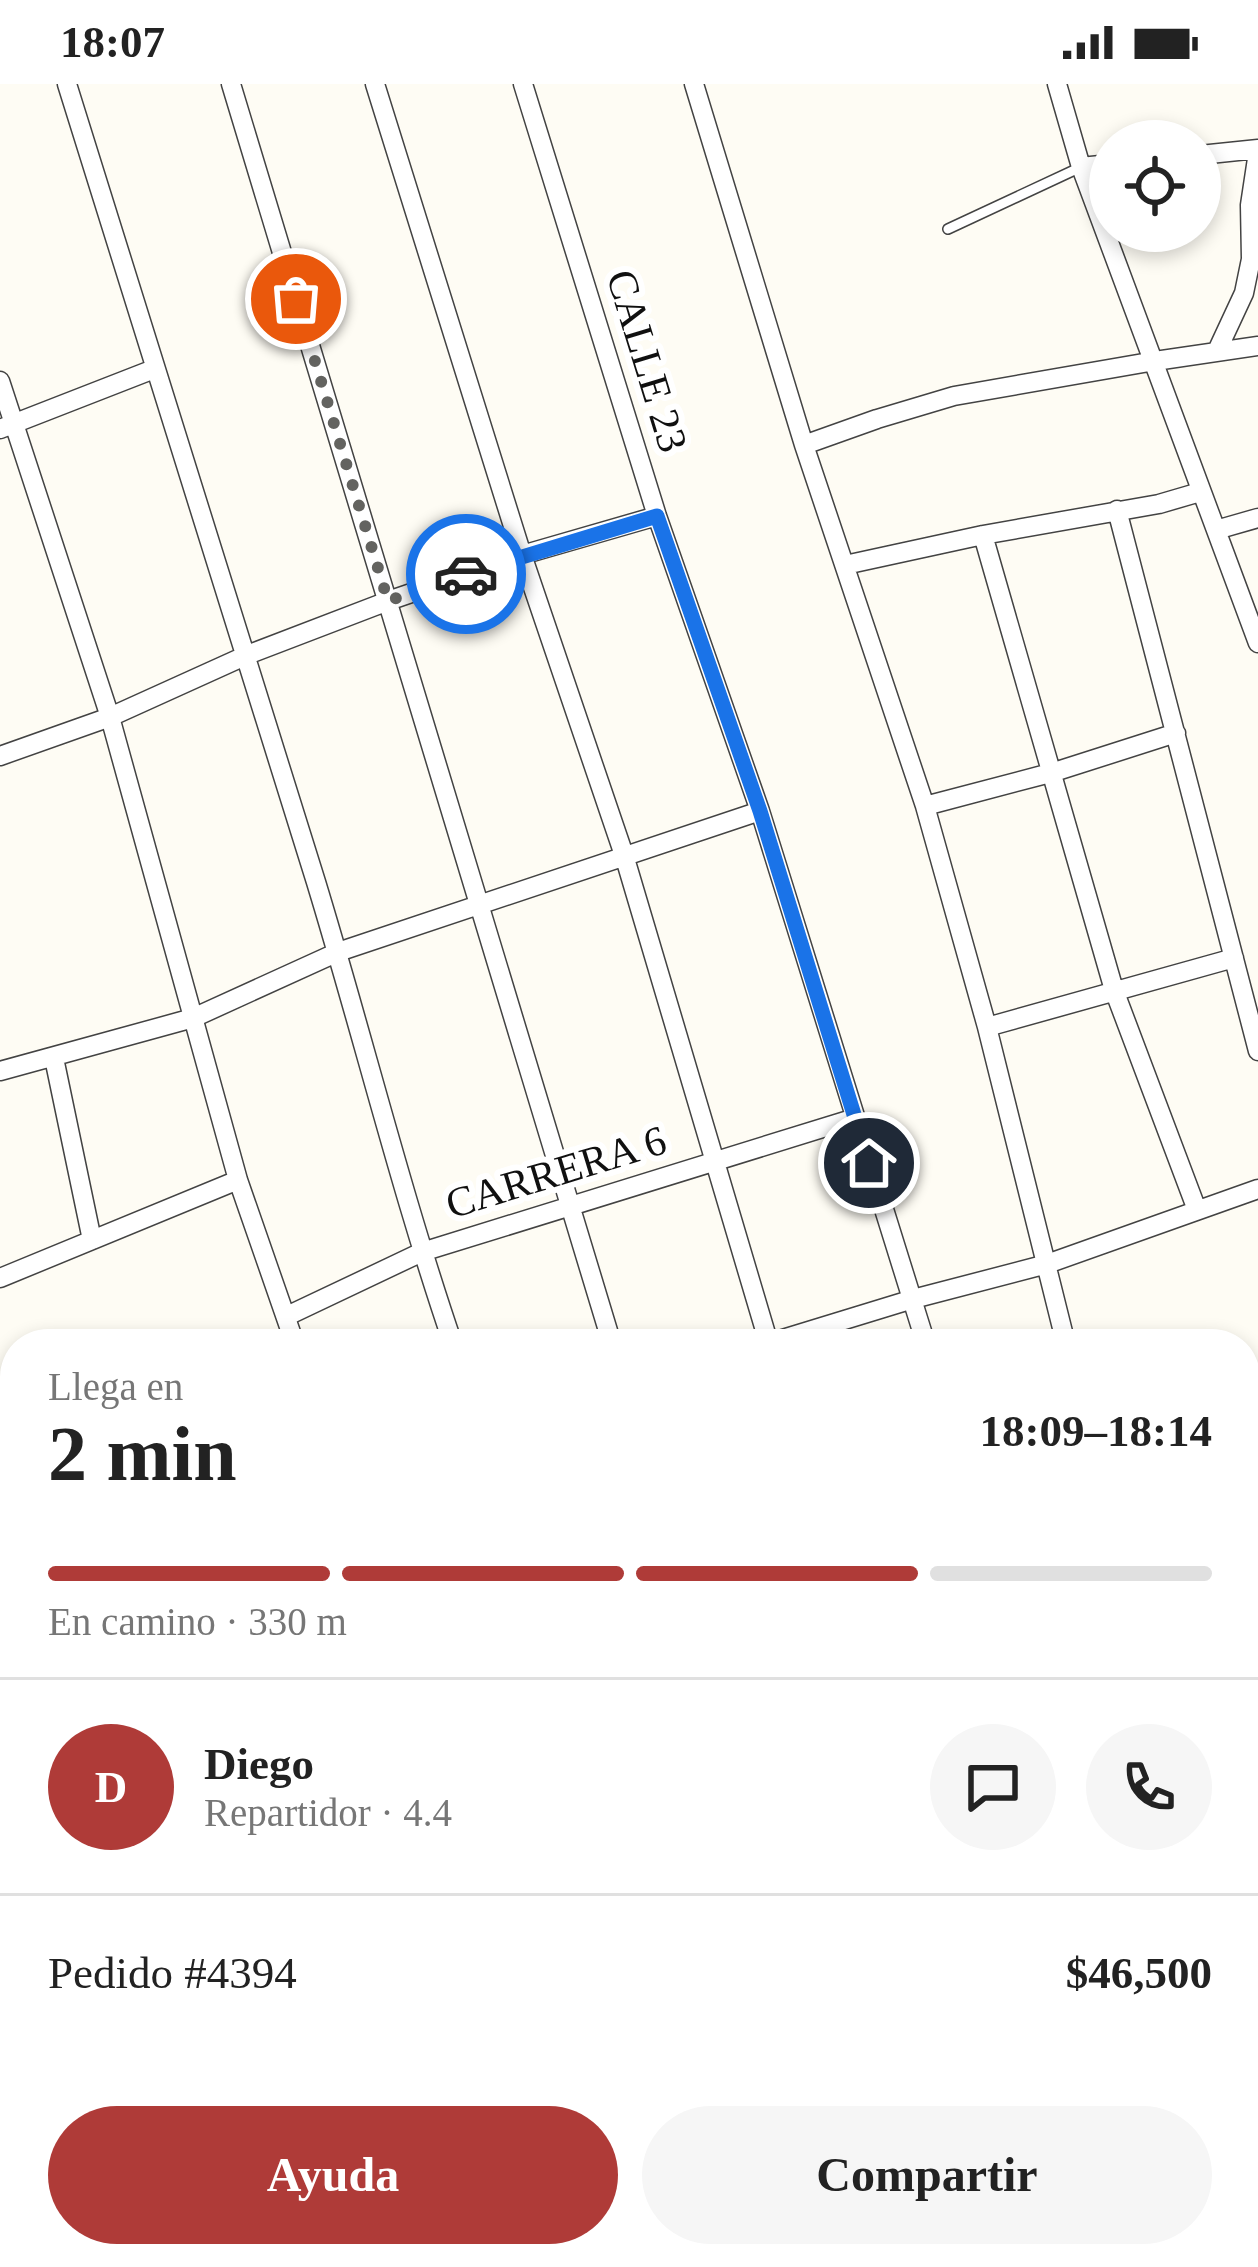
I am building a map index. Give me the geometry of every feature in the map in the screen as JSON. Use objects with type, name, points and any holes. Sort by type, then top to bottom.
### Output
[{"type":"street","points":[[67,84],[338,952],[448,1329]]},
{"type":"street","points":[[231,84],[608,1329]]},
{"type":"street","points":[[375,84],[523,555],[624,855],[764,1329]]},
{"type":"street","name":"CALLE 23","points":[[523,84],[657,516],[760,811],[922,1329]]},
{"type":"street","points":[[694,84],[804,445],[925,806],[987,1027],[1062,1329]]},
{"type":"street","points":[[1057,84],[1082,167],[1258,644]]},
{"type":"street","points":[[1217,351],[1244,293],[1251,259],[1250,205],[1258,151],[1221,154]]},
{"type":"street","points":[[1082,167],[1089,166]]},
{"type":"street","points":[[804,445],[953,396],[1258,346]]},
{"type":"street","points":[[7,427],[154,369]]},
{"type":"street","points":[[0,381],[7,427],[110,717],[238,1180],[291,1329]]},
{"type":"street","points":[[845,565],[1200,492]]},
{"type":"street","points":[[1117,510],[1258,1051]]},
{"type":"street","points":[[0,756],[110,717],[247,655],[388,601],[657,516]]},
{"type":"street","points":[[1216,530],[1258,518]]},
{"type":"street","points":[[983,535],[1114,990],[1198,1210]]},
{"type":"street","points":[[925,806],[1176,733]]},
{"type":"street","points":[[0,1071],[193,1018],[338,952],[760,811]]},
{"type":"street","points":[[987,1027],[1234,958]]},
{"type":"street","points":[[54,1058],[92,1240]]},
{"type":"street","name":"CARRERA 6","points":[[287,1316],[422,1252],[855,1118]]},
{"type":"street","points":[[0,1278],[238,1180]]},
{"type":"street","points":[[816,1329],[1047,1264],[1258,1189]]},
{"type":"lane","points":[[948,229],[1082,167]]},
{"type":"way so far","points":[[296,299],[388,601],[466,574]]},
{"type":"route","points":[[466,574],[657,516],[760,811],[869,1163]]}]
